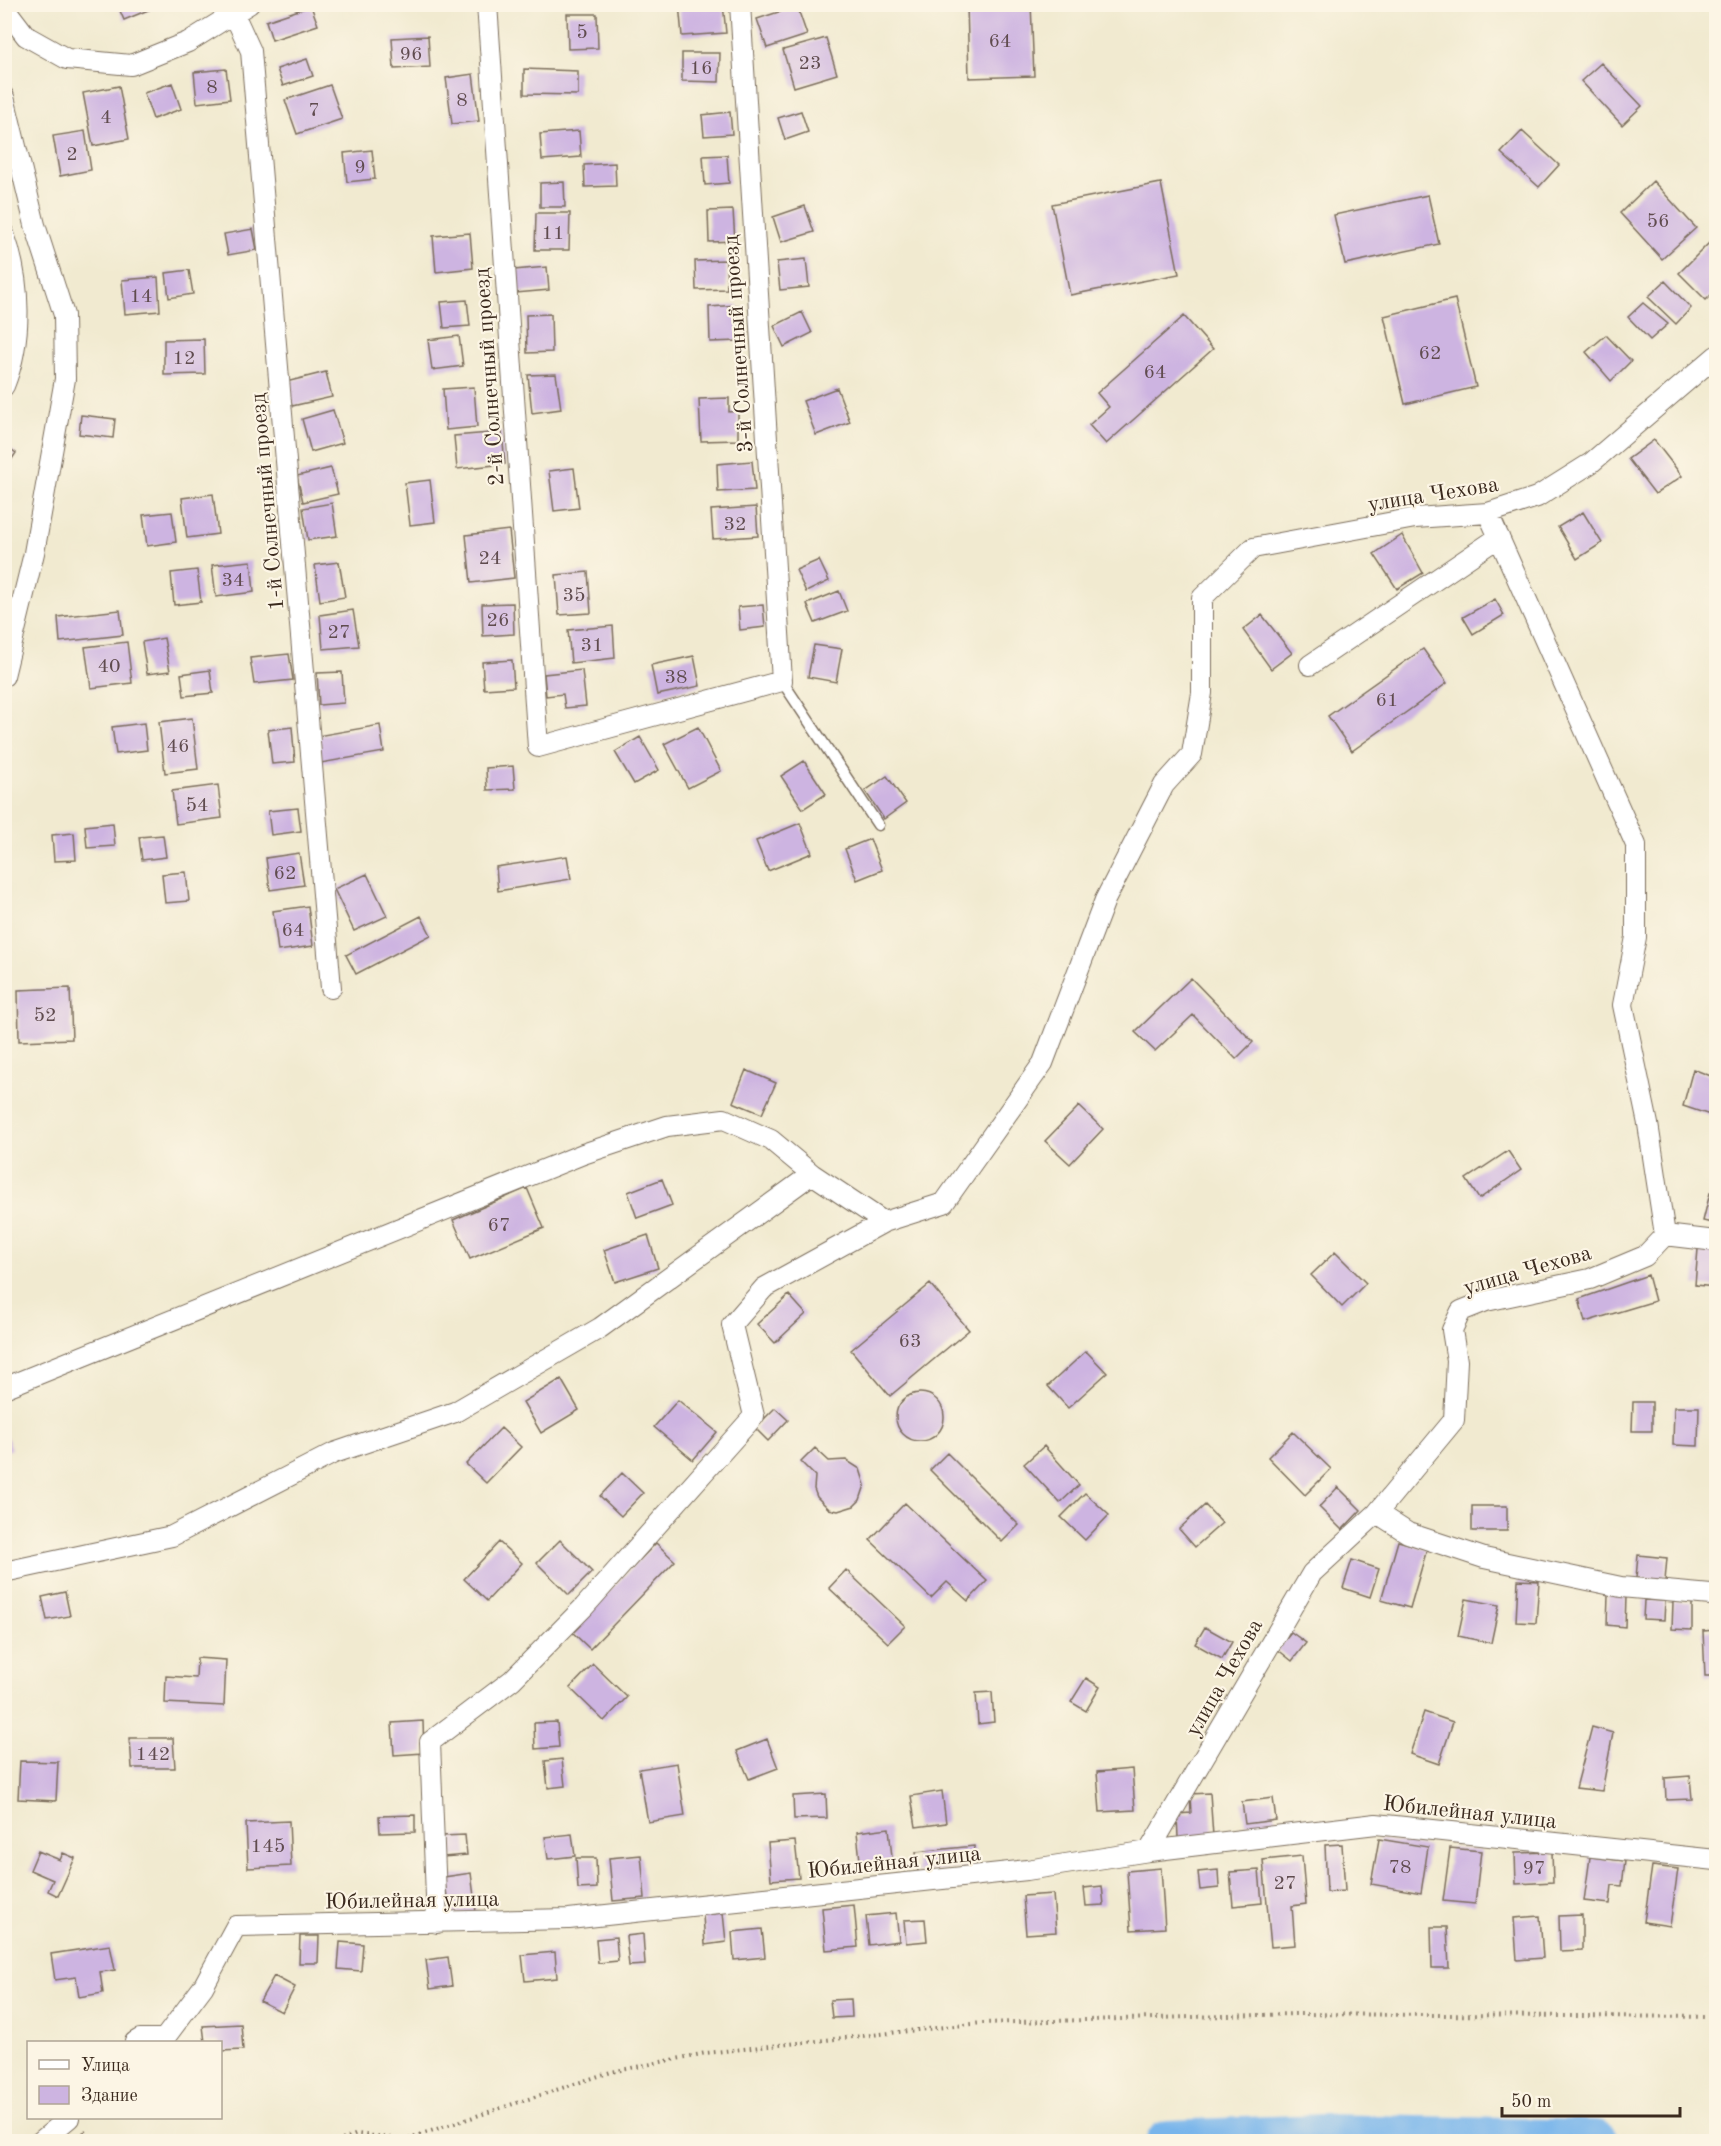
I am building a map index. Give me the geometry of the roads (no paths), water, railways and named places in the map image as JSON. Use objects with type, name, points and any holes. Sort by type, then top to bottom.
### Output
[{"type":"street","name":"2-й Солнечный проезд","points":[[487,4],[538,747],[782,681]]},
{"type":"street","name":"3-й Солнечный проезд","points":[[740,4],[782,681]]},
{"type":"street","points":[[4,7],[26,36],[67,59],[131,65],[188,42],[242,9]]},
{"type":"street","name":"1-й Солнечный проезд","points":[[242,9],[251,51],[331,988]]},
{"type":"street","points":[[4,97],[34,225],[64,315],[65,379],[34,554],[4,676]]},
{"type":"street","points":[[4,234],[13,257],[18,317],[10,373],[4,386]]},
{"type":"street","name":"улица Чехова","points":[[884,1222],[944,1203],[1043,1063],[1105,900],[1164,785],[1192,754],[1202,693],[1202,598],[1253,548],[1415,518],[1488,513],[1537,496],[1591,464],[1716,356]]},
{"type":"street","points":[[1488,513],[1636,844],[1636,937],[1623,1005],[1648,1124],[1665,1235],[1716,1241]]},
{"type":"street","points":[[1310,665],[1499,537]]},
{"type":"street","points":[[4,1388],[583,1154],[667,1126],[724,1119],[771,1140],[812,1174],[884,1222],[765,1288],[732,1325],[754,1416],[584,1607],[512,1680],[430,1742],[437,1923]]},
{"type":"street","points":[[4,1572],[172,1536],[334,1453],[455,1412],[600,1328],[812,1174]]},
{"type":"street","name":"улица Чехова","points":[[1149,1851],[1312,1573],[1377,1513],[1454,1420],[1457,1361],[1452,1330],[1461,1311],[1486,1301],[1590,1279],[1645,1256],[1665,1235]]},
{"type":"street","points":[[1377,1513],[1408,1533],[1484,1558],[1621,1587],[1711,1595]]},
{"type":"street","name":"Юбилейная улица","points":[[137,2041],[140,2038],[164,2039],[203,1987],[236,1926],[569,1919],[1027,1870],[1149,1851],[1376,1824],[1716,1860]]},
{"type":"street","points":[[40,2142],[68,2119]]},
{"type":"lane","points":[[782,681],[878,825]]},
{"type":"waterway","points":[[1168,2142],[1323,2136],[1596,2142]]}]
